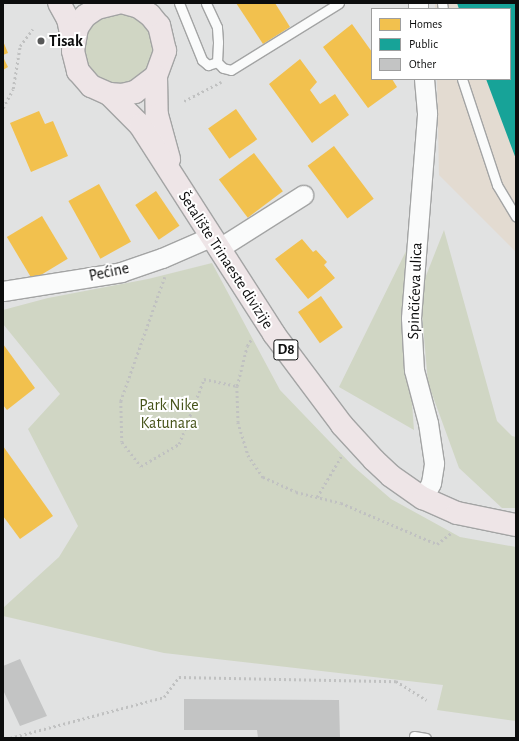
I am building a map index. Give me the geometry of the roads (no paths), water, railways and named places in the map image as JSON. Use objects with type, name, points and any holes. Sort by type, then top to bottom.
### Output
[{"type":"main road","name":"D8","points":[[59,3],[68,19],[73,42],[74,61],[78,71],[91,86],[109,94],[135,92],[156,76],[162,64],[164,38],[147,9],[125,3]]},
{"type":"main road","name":"D8","points":[[73,42],[85,16],[104,5]]},
{"type":"main road","name":"Šetalište Trinaeste divizije","points":[[156,76],[157,115],[174,179]]},
{"type":"main road","name":"Šetalište Trinaeste divizije","points":[[109,94],[140,125],[214,243],[274,334],[342,425],[391,476],[423,498]]},
{"type":"main road","name":"D8","points":[[423,498],[458,513],[516,525]]},
{"type":"street","name":"Spinčićeva ulica","points":[[423,498],[431,483],[434,463],[428,423],[414,370],[411,318],[427,114],[424,80]]},
{"type":"street","name":"Pećine","points":[[3,291],[121,272],[168,256],[214,243],[303,195]]},
{"type":"lane","points":[[179,3],[202,60],[208,65],[217,62]]},
{"type":"lane","points":[[206,3],[217,27],[217,62],[223,68],[232,70],[339,3]]},
{"type":"lane","points":[[462,80],[497,185],[516,217]]},
{"type":"lane","points":[[414,736],[426,738]]},
{"type":"place","name":"Tisak","points":[[41,41]]},
{"type":"park label","name":"Park Nike Katunara","points":[[169,414]]}]
